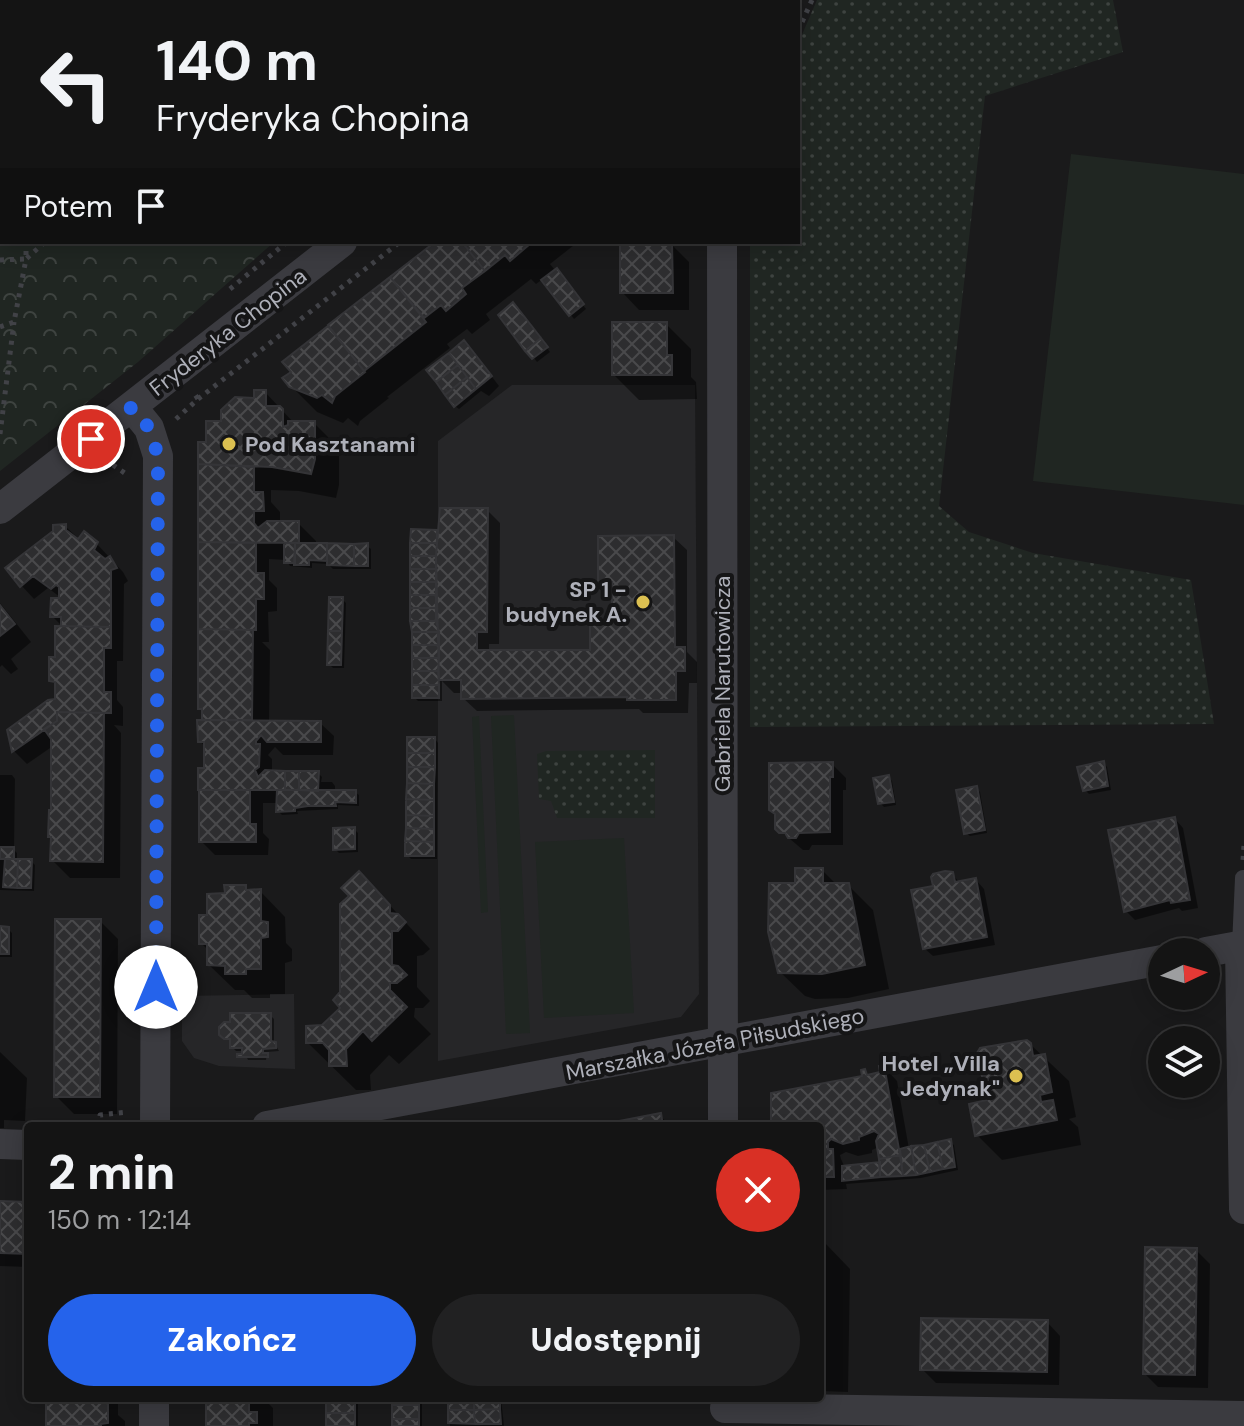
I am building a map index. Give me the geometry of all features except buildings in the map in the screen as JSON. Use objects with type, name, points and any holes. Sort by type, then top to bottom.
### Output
[{"type":"street","name":"Fryderyka Chopina","points":[[0,509],[339,244]]},
{"type":"street","name":"Gabriela Narutowicza","points":[[722,244],[723,1122]]},
{"type":"street","points":[[132,407],[149,428],[158,456],[155,1118]]},
{"type":"street","points":[[1220,949],[1242,945],[1244,1209]]},
{"type":"street","name":"Marszałka Józefa Piłsudskiego","points":[[289,1122],[1148,963]]},
{"type":"street","points":[[0,1144],[24,1145]]},
{"type":"street","points":[[154,1402],[154,1426]]},
{"type":"street","points":[[725,1411],[1244,1416]]},
{"type":"lane","points":[[1242,945],[1243,878]]},
{"type":"path","points":[[800,27],[812,0]]},
{"type":"path","points":[[0,434],[26,244]]},
{"type":"path","points":[[0,260],[26,259],[43,244]]},
{"type":"path","points":[[92,475],[104,466],[113,465],[129,476],[176,445],[176,417],[397,244]]},
{"type":"path","points":[[0,327],[14,322]]},
{"type":"path","points":[[178,372],[198,399]]},
{"type":"path","points":[[99,1122],[100,1115],[155,1118]]},
{"type":"shaded area","points":[[512,385],[695,385],[699,994],[681,1017],[438,1061],[438,441]]},
{"type":"shaded area","points":[[294,994],[295,1069],[219,1066],[194,1058],[182,1041],[182,996]]},
{"type":"green space","points":[[817,0],[1113,0],[1123,52],[985,96],[939,506],[969,532],[1033,553],[1191,580],[1214,724],[750,727],[750,244],[800,244],[800,39]]},
{"type":"green space","points":[[1071,154],[1244,174],[1244,505],[1033,481]]},
{"type":"green space","points":[[0,244],[272,244],[138,362],[0,471]]},
{"type":"green space","points":[[514,715],[530,1033],[506,1034],[491,716]]},
{"type":"green space","points":[[479,716],[488,912],[481,913],[472,717]]},
{"type":"green space","points":[[655,750],[655,818],[557,818],[551,801],[539,799],[537,754],[546,751]]},
{"type":"green space","points":[[624,838],[634,1013],[544,1018],[535,842]]},
{"type":"place","name":"Pod Kasztanami","points":[[229,444]]},
{"type":"place","name":"SP 1 - budynek A.","points":[[643,602]]},
{"type":"place","name":"Hotel „Villa Jedynak\"","points":[[1016,1076]]},
{"type":"route","points":[[91,439],[132,407],[149,428],[158,456],[156,987]]}]
